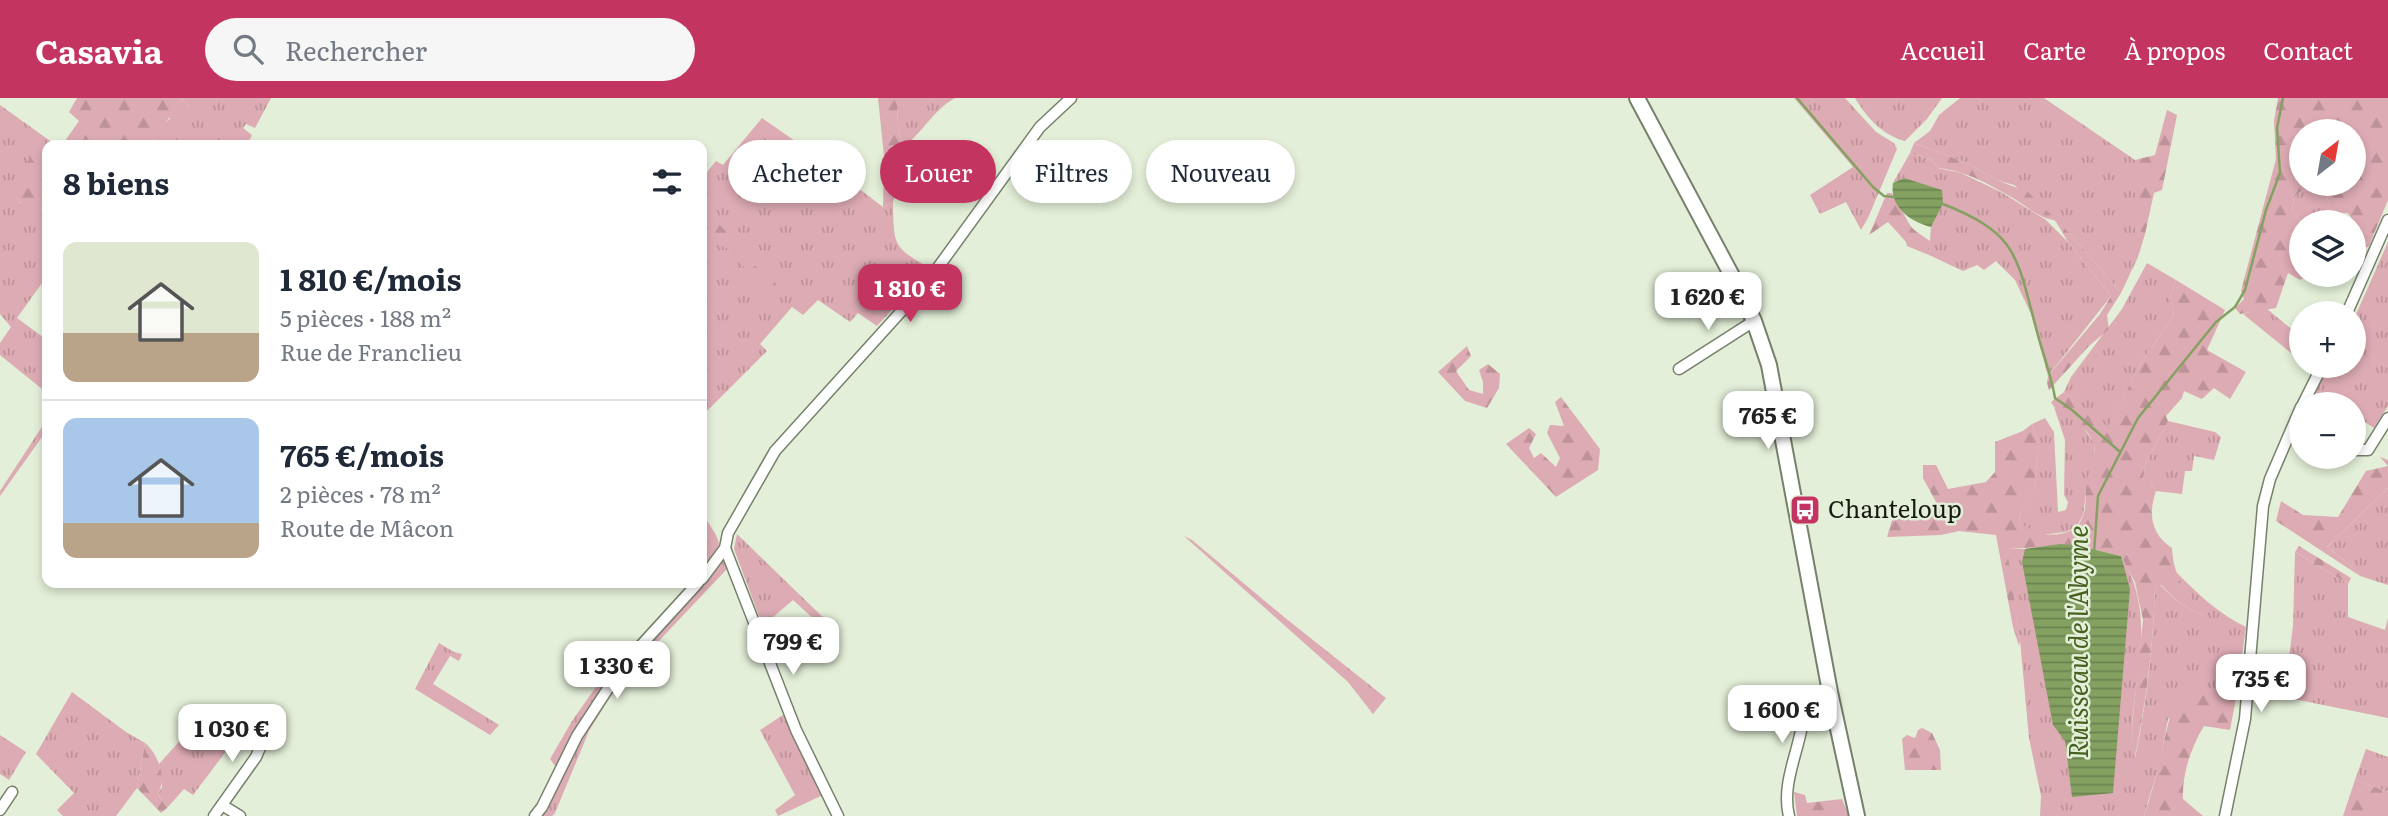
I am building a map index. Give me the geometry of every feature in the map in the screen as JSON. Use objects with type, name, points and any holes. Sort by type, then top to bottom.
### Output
[{"type":"street","points":[[707,572],[725,548],[728,533],[775,451],[926,284],[1040,127],[1072,98]]},
{"type":"street","points":[[1637,98],[1754,321],[1769,365],[1833,707],[1857,816]]},
{"type":"street","points":[[2352,301],[2388,220]]},
{"type":"street","points":[[1679,369],[1754,321]]},
{"type":"street","points":[[2366,450],[2388,418]]},
{"type":"street","points":[[2225,816],[2245,719],[2263,506],[2270,479],[2289,439]]},
{"type":"street","points":[[725,548],[796,730],[838,816]]},
{"type":"street","points":[[535,816],[577,736],[618,672],[694,588]]},
{"type":"street","points":[[1789,816],[1786,802],[1803,720],[1833,707]]},
{"type":"street","points":[[214,816],[256,757],[265,736]]},
{"type":"street","points":[[0,810],[12,792]]},
{"type":"street","points":[[222,805],[240,816]]},
{"type":"green space","points":[[77,98],[180,98],[189,106],[188,117],[169,118],[153,140],[66,140],[79,121],[69,112]]},
{"type":"green space","points":[[180,98],[271,98],[255,128],[246,124],[243,128],[252,135],[250,140],[154,140],[161,127],[189,106]]},
{"type":"green space","points":[[878,98],[898,98],[897,123],[901,140],[882,140]]},
{"type":"green space","points":[[898,98],[955,98],[940,109],[911,140],[901,140],[897,123]]},
{"type":"green space","points":[[1794,98],[1845,98],[1876,132],[1894,143],[1897,149],[1861,230],[1846,202],[1820,214],[1810,195],[1853,167]]},
{"type":"green space","points":[[1855,98],[1942,98],[1927,119],[1905,141],[1889,135],[1876,125]]},
{"type":"green space","points":[[1960,98],[2044,98],[2135,160],[2135,228],[2145,234],[2138,257],[2121,293],[2072,236],[2014,185],[1999,181],[1967,163],[1914,143],[1930,131],[1939,115]]},
{"type":"green space","points":[[2278,98],[2388,98],[2388,200],[2366,248],[2366,210],[2331,210],[2327,196],[2366,196],[2366,119],[2289,119],[2289,196],[2295,196],[2292,210],[2289,210],[2289,274],[2276,308],[2240,314],[2235,308],[2244,299],[2241,291],[2276,159],[2274,121]]},
{"type":"green space","points":[[0,105],[49,140],[42,140],[42,154],[19,202],[42,218],[42,283],[17,318],[42,336],[42,389],[0,355],[0,343],[11,327],[0,314]]},
{"type":"green space","points":[[2167,110],[2177,115],[2162,190],[2154,193],[2145,234],[2135,228],[2135,160],[2155,155]]},
{"type":"green space","points":[[762,118],[794,140],[744,140]]},
{"type":"green space","points":[[1914,143],[1967,163],[1999,181],[2028,192],[2072,236],[2121,293],[2107,315],[2109,329],[2089,346],[2049,390],[2048,376],[2100,314],[2111,296],[2068,242],[2055,220],[2039,215],[1978,180],[1938,168],[1932,160],[1910,153]]},
{"type":"green space","points":[[1910,153],[1932,160],[1938,168],[1961,173],[2001,192],[2046,220],[2068,242],[2111,296],[2048,376],[2031,314],[2015,280],[1996,261],[1984,270],[1977,265],[1963,271],[1929,255],[1931,227],[1943,204],[1904,178],[1893,183]]},
{"type":"green space","points":[[34,154],[42,154],[42,219],[21,204],[16,195],[19,176]]},
{"type":"green space","points":[[728,159],[728,203],[866,203],[866,194],[883,207],[893,203],[895,236],[898,243],[908,255],[930,268],[877,326],[858,313],[850,322],[818,300],[803,315],[792,307],[760,344],[767,351],[707,411],[707,172],[716,161],[723,165]]},
{"type":"green space","points":[[1887,193],[1892,193],[1916,232],[1930,241],[1929,255],[1907,246],[1888,222],[1869,235]]},
{"type":"green space","points":[[2327,196],[2331,210],[2292,210],[2294,197]]},
{"type":"green space","points":[[710,221],[718,223],[731,237],[735,250],[773,280],[779,289],[771,294],[764,289],[726,247],[716,244]]},
{"type":"green space","points":[[2388,242],[2388,406],[2374,428],[2366,423],[2366,392],[2315,392],[2323,378],[2366,378],[2366,301],[2362,301]]},
{"type":"green space","points":[[2147,263],[2176,280],[2170,295],[2174,315],[2141,363],[2108,428],[2064,392],[2071,377],[2122,309]]},
{"type":"green space","points":[[2176,280],[2225,310],[2207,350],[2246,372],[2230,399],[2214,388],[2202,399],[2184,391],[2182,398],[2166,416],[2168,421],[2145,465],[2143,481],[2150,481],[2156,491],[2152,508],[2153,523],[2160,536],[2172,548],[2183,586],[2207,617],[2179,603],[2161,585],[2155,588],[2148,675],[2134,761],[2132,727],[2143,620],[2135,582],[2121,556],[2075,545],[2007,549],[2019,646],[1996,535],[1959,531],[1941,535],[1887,537],[1893,517],[1924,516],[1936,502],[1923,478],[1923,465],[1936,465],[1948,489],[1986,482],[1995,472],[1995,442],[2023,431],[2032,424],[2039,444],[2034,490],[2021,511],[2019,520],[2031,530],[2047,534],[2063,533],[2077,526],[2084,512],[2087,479],[2094,456],[2093,442],[2084,428],[2051,402],[2064,392],[2108,427],[2141,363],[2174,315],[2170,295]]},
{"type":"green space","points":[[2266,308],[2289,327],[2289,351],[2243,314]]},
{"type":"green space","points":[[1467,346],[1471,356],[1456,371],[1469,390],[1483,394],[1479,370],[1488,364],[1500,374],[1499,388],[1487,408],[1465,401],[1438,372]]},
{"type":"green space","points":[[1561,397],[1600,449],[1598,470],[1556,497],[1506,444],[1529,428],[1536,434],[1529,448],[1534,458],[1541,453],[1556,467],[1560,458],[1547,433],[1550,425],[1564,426],[1555,402]]},
{"type":"green space","points":[[2054,407],[2079,421],[2094,443],[2095,458],[2088,478],[2083,515],[2077,526],[2066,532],[2039,535],[2025,528],[2019,520],[2021,511],[2034,489],[2039,444],[2032,424],[2045,418],[2054,432],[2058,512],[2066,510],[2068,502],[2064,495],[2065,440]]},
{"type":"green space","points":[[2168,421],[2215,432],[2221,437],[2214,460],[2194,456],[2192,471],[2185,471],[2182,494],[2156,491],[2150,481],[2143,481],[2145,465]]},
{"type":"green space","points":[[42,427],[42,437],[0,496],[0,491]]},
{"type":"green space","points":[[2388,466],[2388,488],[2327,547],[2360,576],[2276,521],[2281,501],[2303,515],[2338,517],[2366,471]]},
{"type":"green space","points":[[2388,488],[2388,585],[2360,576],[2327,547]]},
{"type":"green space","points":[[707,521],[718,539],[715,554],[707,564]]},
{"type":"green space","points":[[737,534],[834,628],[829,633],[793,600],[765,624],[759,616],[734,549]]},
{"type":"green space","points":[[1184,536],[1386,698],[1373,714],[1348,682]]},
{"type":"green space","points":[[2299,546],[2351,578],[2348,584],[2295,552]]},
{"type":"green space","points":[[2040,547],[2121,556],[2131,577],[2141,618],[2140,660],[2132,725],[2135,758],[2149,673],[2155,588],[2160,585],[2179,603],[2205,616],[2184,589],[2173,569],[2216,609],[2246,627],[2236,698],[2214,690],[2168,719],[2160,761],[2144,816],[2040,816],[2041,796],[2029,738],[2020,640],[2006,549]]},
{"type":"green space","points":[[2295,552],[2348,584],[2348,617],[2385,630],[2388,618],[2388,718],[2284,697],[2293,626]]},
{"type":"green space","points":[[724,555],[728,568],[619,683],[589,731],[555,813],[552,816],[542,816],[580,737],[628,665],[699,588],[707,588],[707,579]]},
{"type":"green space","points":[[439,643],[462,654],[459,661],[450,656],[433,684],[499,725],[490,735],[415,689]]},
{"type":"green space","points":[[626,644],[635,644],[592,704],[556,767],[550,759],[572,721]]},
{"type":"green space","points":[[2178,689],[2214,690],[2236,698],[2230,730],[2204,726],[2188,761],[2183,799],[2203,816],[2144,816],[2154,784]]},
{"type":"green space","points":[[72,692],[145,743],[137,788],[116,816],[63,816],[57,810],[74,793],[36,754]]},
{"type":"green space","points":[[786,713],[792,734],[823,795],[778,816],[775,810],[795,795],[760,730]]},
{"type":"green space","points":[[194,725],[227,750],[193,795],[184,789],[167,808],[158,794],[162,787],[159,764]]},
{"type":"green space","points":[[1922,728],[1932,733],[1940,750],[1941,770],[1905,770],[1902,739],[1907,735],[1915,738],[1918,730]]},
{"type":"green space","points":[[0,735],[26,752],[9,780],[0,774]]},
{"type":"green space","points":[[145,743],[160,766],[162,780],[158,794],[167,808],[161,813],[137,788]]},
{"type":"green space","points":[[2366,749],[2388,757],[2388,792],[2355,780]]},
{"type":"green space","points":[[2355,780],[2388,792],[2388,816],[2343,816]]},
{"type":"green space","points":[[1794,792],[1805,795],[1807,803],[1842,799],[1849,816],[1797,816]]},
{"type":"water","points":[[1904,178],[1942,190],[1943,204],[1931,227],[1909,217],[1894,199],[1893,183]]},
{"type":"water","name":"Ruisseau de l'Abyme","points":[[2060,544],[2121,556],[2130,589],[2113,793],[2072,797],[2065,741],[2053,725],[2022,562],[2025,549]]},
{"type":"waterway","points":[[1797,98],[1873,187],[1884,196],[1895,197]]},
{"type":"waterway","name":"Ruisseau de l'Abyme","points":[[2094,553],[2098,496],[2138,418],[2216,322],[2235,307],[2245,290],[2266,210],[2280,173],[2277,128],[2283,98]]},
{"type":"waterway","points":[[1943,204],[1986,225],[2009,248],[2023,279],[2055,398],[2119,451]]},
{"type":"place","name":"Chanteloup","points":[[1805,510]]}]
